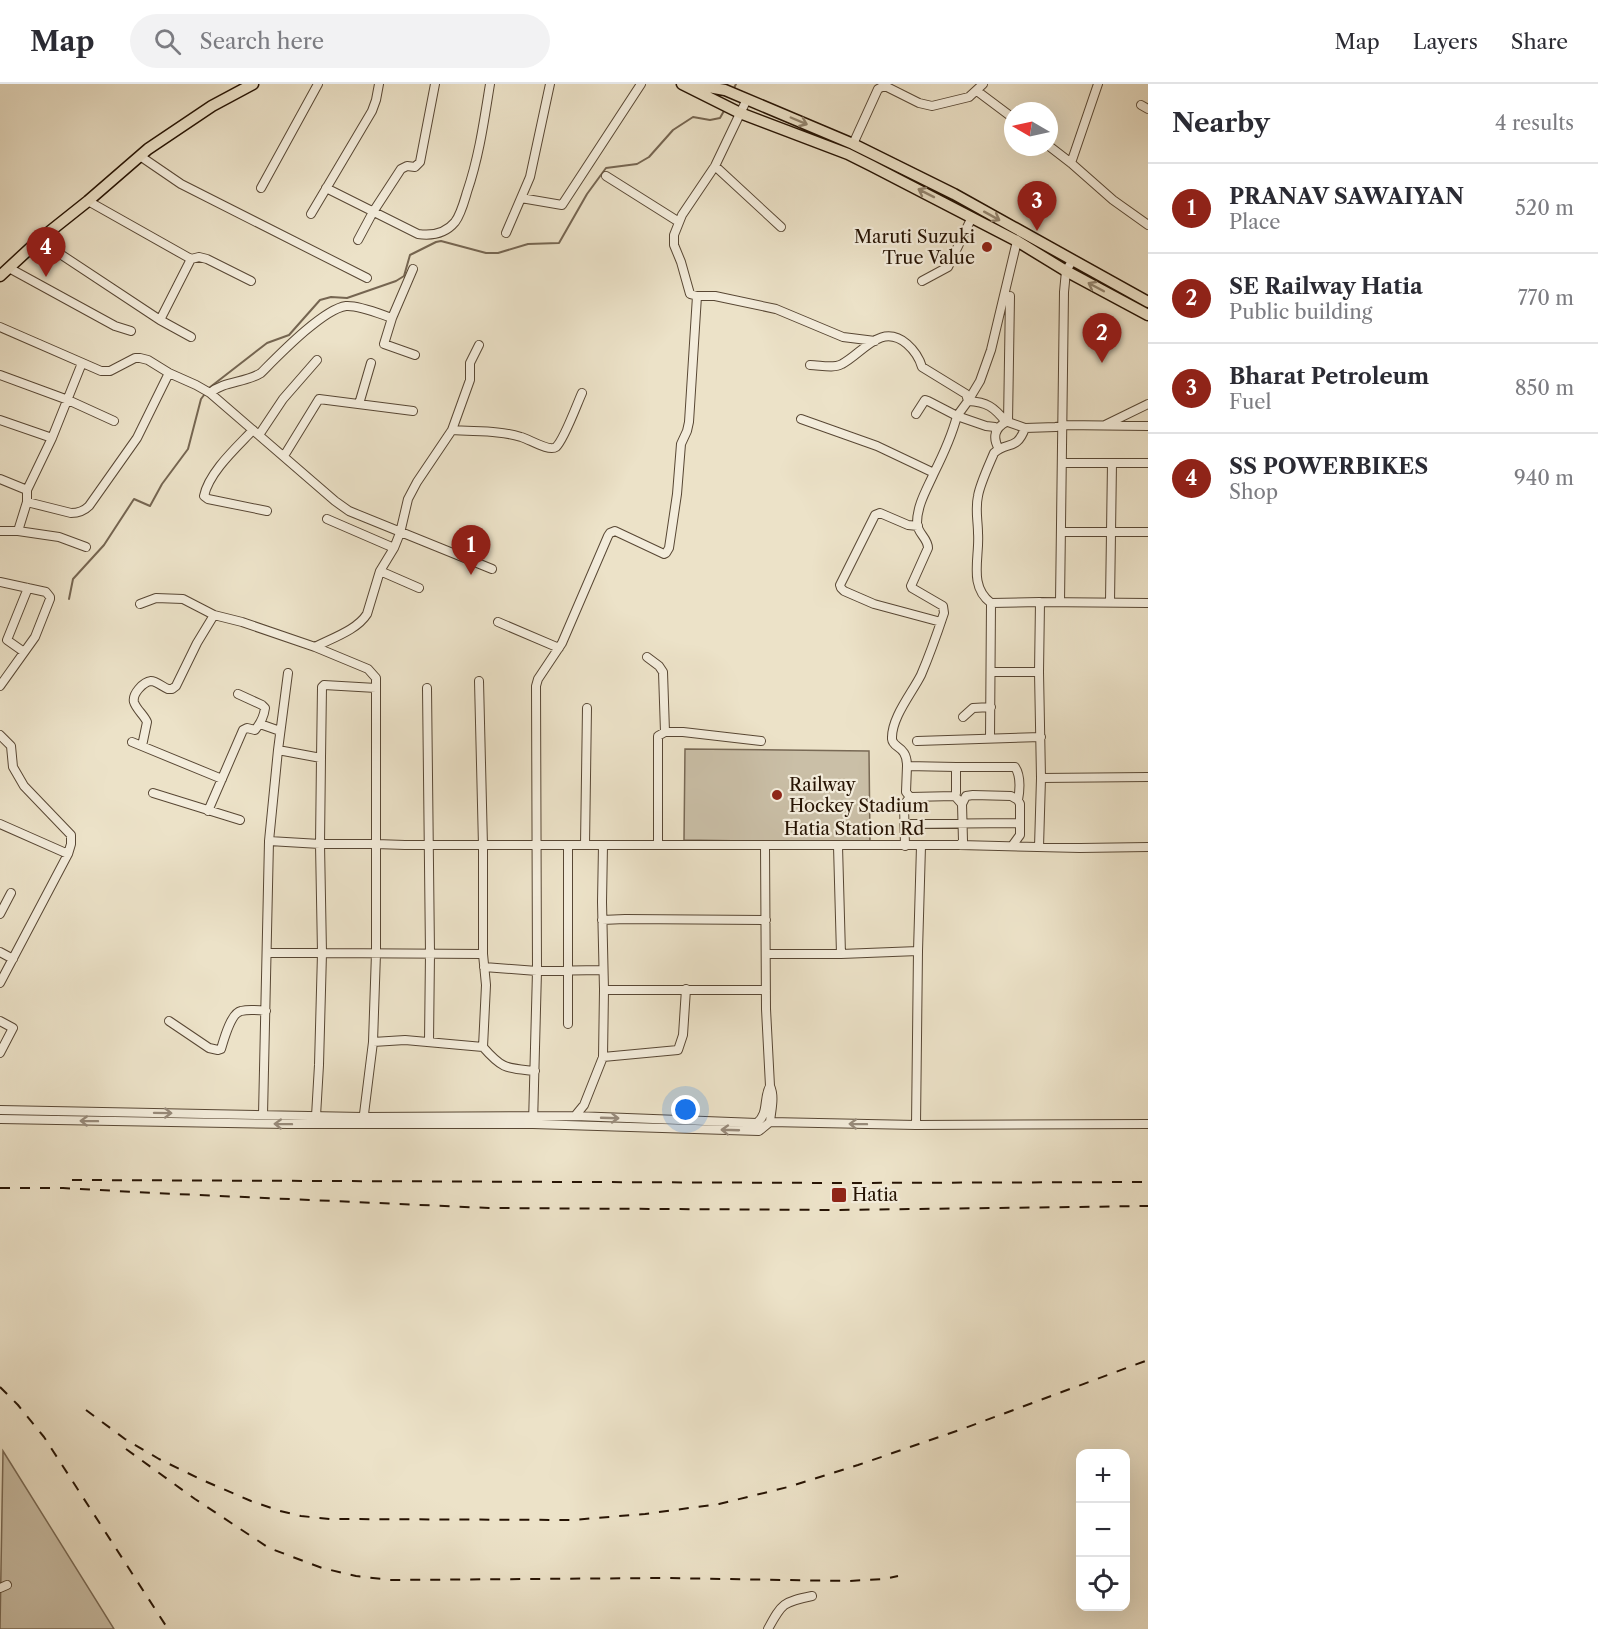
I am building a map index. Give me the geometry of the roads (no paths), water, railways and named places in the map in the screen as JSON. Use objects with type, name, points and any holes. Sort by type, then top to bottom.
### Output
[{"type":"main road","points":[[4,272],[140,156],[212,105],[253,84]]},
{"type":"main road","points":[[682,84],[737,111],[848,154],[1017,241],[1148,302]]},
{"type":"main road","points":[[692,84],[726,90],[746,98],[853,144],[954,194],[1148,315]]},
{"type":"street","points":[[261,188],[318,84]]},
{"type":"street","points":[[311,214],[372,111],[380,84]]},
{"type":"street","points":[[358,240],[401,169],[404,166],[415,167],[420,162],[435,84]]},
{"type":"street","points":[[326,189],[418,234],[429,236],[441,233],[454,222],[463,205],[476,164],[490,84]]},
{"type":"street","points":[[506,233],[530,177],[550,84]]},
{"type":"street","points":[[521,198],[562,205],[641,84]]},
{"type":"street","points":[[1071,162],[1098,84]]},
{"type":"street","points":[[853,144],[878,89],[882,87],[887,87],[919,103],[932,106],[969,98],[980,87],[1004,110]]},
{"type":"street","points":[[746,98],[737,111],[715,166],[679,222],[674,235],[674,245],[690,294],[715,296],[776,309],[843,337],[875,341]]},
{"type":"street","points":[[1058,153],[1113,200],[1148,225]]},
{"type":"street","points":[[140,156],[182,184],[367,278]]},
{"type":"street","points":[[715,166],[781,226]]},
{"type":"street","points":[[606,176],[679,222]]},
{"type":"street","points":[[88,201],[191,259],[199,257],[207,259],[251,281]]},
{"type":"street","points":[[922,281],[948,267],[972,217]]},
{"type":"street","points":[[39,240],[160,320],[191,337]]},
{"type":"street","points":[[910,797],[906,792],[906,754],[892,741],[895,723],[921,674],[944,613],[943,606],[911,586],[928,548],[928,542],[917,522],[922,500],[957,416],[980,381],[1017,241]]},
{"type":"street","points":[[160,320],[191,259]]},
{"type":"street","points":[[1060,602],[1064,292],[1069,266]]},
{"type":"street","points":[[413,269],[392,318],[384,344],[415,355]]},
{"type":"street","points":[[4,272],[115,326],[131,331]]},
{"type":"street","points":[[532,1120],[537,971],[536,686],[538,679],[559,648],[610,532],[615,531],[664,554],[668,552],[676,508],[681,444],[689,422],[697,296]]},
{"type":"street","points":[[1007,422],[1010,296]]},
{"type":"street","points":[[210,393],[261,373],[312,325],[341,308],[354,306],[392,318]]},
{"type":"street","points":[[0,327],[101,371],[110,371],[135,358],[147,360],[210,393],[344,508],[492,569]]},
{"type":"street","points":[[810,365],[836,366],[842,364],[865,346],[888,336],[902,340],[914,350],[922,367],[961,390],[969,401]]},
{"type":"street","points":[[315,647],[356,625],[367,614],[380,571],[400,533],[408,499],[452,430],[470,380],[470,363],[479,345]]},
{"type":"street","points":[[267,511],[208,499],[204,496],[219,468],[256,432],[317,360]]},
{"type":"street","points":[[18,531],[27,501],[27,490],[52,438],[82,363]]},
{"type":"street","points":[[359,404],[371,363]]},
{"type":"street","points":[[27,501],[71,513],[84,511],[131,448],[169,373]]},
{"type":"street","points":[[0,375],[68,400],[114,421]]},
{"type":"street","points":[[452,430],[507,433],[552,448],[556,446],[564,433],[582,393]]},
{"type":"street","points":[[284,456],[319,399],[413,411]]},
{"type":"street","points":[[916,414],[925,400],[928,400],[957,416],[995,427],[996,431]]},
{"type":"street","points":[[969,401],[982,402],[993,408],[1007,422],[1025,428],[1056,427],[1062,424],[1148,426]]},
{"type":"street","points":[[1104,425],[1148,404]]},
{"type":"street","points":[[801,419],[877,446],[934,473]]},
{"type":"street","points":[[0,420],[52,438]]},
{"type":"street","points":[[999,449],[996,445],[996,431],[999,426],[1007,422]]},
{"type":"street","points":[[990,738],[991,603],[981,592],[977,582],[978,495],[994,453],[1018,441],[1025,428]]},
{"type":"street","points":[[1062,463],[1148,463]]},
{"type":"street","points":[[1110,602],[1112,463]]},
{"type":"street","points":[[0,479],[27,490]]},
{"type":"street","points":[[918,526],[908,525],[880,513],[874,515],[840,585],[844,591],[867,602],[941,622]]},
{"type":"street","points":[[327,519],[394,548]]},
{"type":"street","points":[[0,531],[18,531],[59,537],[86,547]]},
{"type":"street","points":[[1062,532],[1148,532]]},
{"type":"street","points":[[380,571],[419,588]]},
{"type":"street","points":[[0,582],[46,592],[50,597],[38,631],[0,686]]},
{"type":"street","points":[[24,652],[7,640],[28,588]]},
{"type":"street","points":[[140,604],[156,598],[183,599],[214,615],[315,647],[368,669],[376,678],[376,953],[372,1042],[363,1120]]},
{"type":"street","points":[[1039,847],[1040,602]]},
{"type":"street","points":[[991,603],[1148,603]]},
{"type":"street","points":[[142,746],[147,722],[135,704],[134,697],[142,685],[152,681],[168,690],[176,686],[214,615]]},
{"type":"street","points":[[498,622],[559,648]]},
{"type":"street","points":[[646,657],[659,666],[663,672],[665,732]]},
{"type":"street","points":[[991,672],[1039,672]]},
{"type":"street","points":[[263,1115],[269,841],[288,673]]},
{"type":"street","points":[[479,681],[483,954],[486,986],[483,1047]]},
{"type":"street","points":[[316,1116],[322,953],[320,844],[322,687],[324,685],[375,688]]},
{"type":"street","points":[[427,688],[429,1042]]},
{"type":"street","points":[[208,811],[243,730],[247,728],[255,730],[265,711],[264,707],[238,694]]},
{"type":"street","points":[[963,717],[973,708],[991,707]]},
{"type":"street","points":[[585,845],[587,708]]},
{"type":"street","points":[[260,724],[280,731]]},
{"type":"street","points":[[658,845],[658,736],[665,732],[761,741]]},
{"type":"street","points":[[0,735],[11,746],[13,767],[24,786],[71,835],[68,854],[0,983]]},
{"type":"street","points":[[917,741],[1041,736]]},
{"type":"street","points":[[132,742],[222,778]]},
{"type":"street","points":[[278,750],[321,758]]},
{"type":"street","points":[[907,766],[1015,767],[1018,771],[1019,782],[1020,835],[1012,846]]},
{"type":"street","points":[[954,796],[956,767]]},
{"type":"street","points":[[1041,778],[1148,777]]},
{"type":"street","points":[[153,793],[240,820]]},
{"type":"street","points":[[910,797],[954,796],[962,804]]},
{"type":"street","points":[[960,845],[963,841],[962,804],[966,796],[1011,796],[1018,800]]},
{"type":"street","points":[[905,846],[904,805],[910,797]]},
{"type":"street","points":[[905,824],[1020,823]]},
{"type":"street","points":[[0,824],[68,854]]},
{"type":"street","points":[[269,841],[320,844],[483,846],[568,844],[765,846]]},
{"type":"street","points":[[568,844],[568,1024]]},
{"type":"street","points":[[575,1116],[584,1105],[603,1057],[603,845]]},
{"type":"street","name":"Hatia Station Rd","points":[[770,1086],[766,990],[765,846],[1148,847]]},
{"type":"street","points":[[838,846],[842,954]]},
{"type":"street","points":[[916,1125],[921,846]]},
{"type":"street","points":[[0,915],[11,893]]},
{"type":"street","points":[[602,920],[625,918],[766,920]]},
{"type":"street","points":[[766,954],[918,951]]},
{"type":"street","points":[[0,952],[13,959]]},
{"type":"street","points":[[267,953],[483,954]]},
{"type":"street","points":[[484,967],[537,971],[603,970]]},
{"type":"street","points":[[603,1057],[678,1050],[683,1035],[686,989]]},
{"type":"street","points":[[604,990],[766,990]]},
{"type":"street","points":[[169,1021],[209,1048],[218,1050],[221,1049],[236,1013],[242,1010],[266,1011]]},
{"type":"street","points":[[0,1021],[13,1028],[0,1053]]},
{"type":"street","points":[[372,1042],[405,1040],[483,1047],[501,1065],[535,1071]]},
{"type":"street","points":[[770,1086],[772,1102],[770,1122]]},
{"type":"street","points":[[532,1120],[575,1116],[757,1123],[765,1111],[767,1091],[770,1086]]},
{"type":"street","points":[[0,1110],[316,1116],[363,1120]]},
{"type":"street","points":[[0,1119],[172,1123],[532,1120],[759,1131],[770,1122],[916,1125],[1148,1124]]},
{"type":"street","points":[[768,1629],[784,1604],[791,1600],[812,1596]]},
{"type":"waterway","points":[[733,90],[736,84]]},
{"type":"waterway","points":[[209,388],[267,343],[289,335],[320,300],[331,297],[347,298],[396,281],[404,276],[410,255],[436,242],[441,241],[486,253],[498,253],[528,244],[559,243],[587,194],[606,168],[637,164],[649,157],[673,130],[693,117],[710,120],[720,118],[725,109]]},
{"type":"waterway","points":[[69,599],[73,579],[104,545],[134,499],[150,506],[162,484],[188,449],[204,395]]},
{"type":"railway","points":[[72,1180],[1148,1182]]},
{"type":"railway","points":[[0,1188],[63,1188],[489,1208],[839,1210],[1148,1206]]},
{"type":"railway","points":[[86,1410],[125,1439],[159,1459],[251,1501],[301,1516],[330,1519],[572,1520],[645,1514],[719,1504],[788,1487],[965,1428],[1148,1360]]},
{"type":"railway","points":[[0,1387],[44,1437],[168,1629]]},
{"type":"railway","points":[[126,1449],[195,1499],[269,1548],[322,1568],[356,1576],[390,1580],[666,1578],[848,1581],[898,1576]]},
{"type":"place","name":"Bharat Petroleum","points":[[1037,231]]},
{"type":"place","name":"Maruti Suzuki True Value","points":[[987,247]]},
{"type":"place","name":"SS POWERBIKES","points":[[46,277]]},
{"type":"place","name":"SE Railway Hatia","points":[[1102,363]]},
{"type":"place","name":"PRANAV SAWAIYAN","points":[[471,575]]},
{"type":"place","name":"Railway Hockey Stadium","points":[[777,795]]},
{"type":"place","name":"Hatia","points":[[839,1195]]}]
